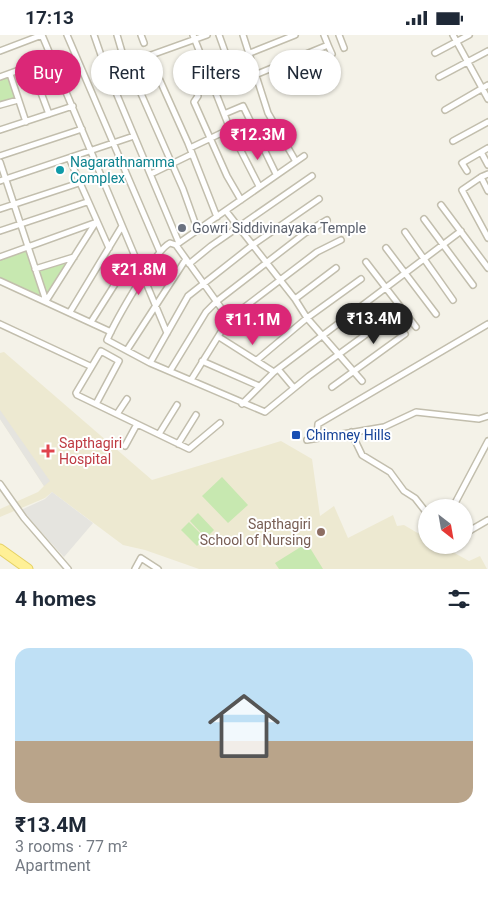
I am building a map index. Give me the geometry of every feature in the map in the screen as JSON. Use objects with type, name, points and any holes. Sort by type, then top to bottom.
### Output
[{"type":"main road","points":[[0,549],[28,569]]},
{"type":"main road","points":[[0,556],[19,569]]},
{"type":"street","points":[[0,51],[42,35],[49,50]]},
{"type":"street","points":[[67,35],[160,252]]},
{"type":"street","points":[[94,35],[99,50]]},
{"type":"street","points":[[117,35],[121,50]]},
{"type":"street","points":[[141,35],[144,43]]},
{"type":"street","points":[[163,50],[194,37],[207,35]]},
{"type":"street","points":[[219,35],[224,50]]},
{"type":"street","points":[[243,35],[249,50]]},
{"type":"street","points":[[258,50],[295,35]]},
{"type":"street","points":[[324,35],[330,50]]},
{"type":"street","points":[[339,35],[344,48]]},
{"type":"street","points":[[453,35],[488,99]]},
{"type":"street","points":[[435,53],[469,35]]},
{"type":"street","points":[[194,37],[199,50]]},
{"type":"street","points":[[259,73],[328,45]]},
{"type":"street","points":[[439,77],[488,51]]},
{"type":"street","points":[[0,77],[15,72]]},
{"type":"street","points":[[10,74],[26,121]]},
{"type":"street","points":[[446,110],[488,85]]},
{"type":"street","points":[[163,87],[190,148],[217,217]]},
{"type":"street","points":[[259,87],[268,113],[295,160]]},
{"type":"street","points":[[42,95],[49,114]]},
{"type":"street","points":[[67,95],[134,254],[142,279],[167,333]]},
{"type":"street","points":[[117,95],[151,174],[177,245],[229,319]]},
{"type":"street","points":[[142,95],[172,163],[198,231]]},
{"type":"street","points":[[198,95],[194,102],[240,200]]},
{"type":"street","points":[[190,148],[230,129],[217,95]]},
{"type":"street","points":[[0,105],[18,99]]},
{"type":"street","points":[[0,130],[72,106]]},
{"type":"street","points":[[224,114],[243,106],[276,174]]},
{"type":"street","points":[[453,141],[488,122]]},
{"type":"street","points":[[0,156],[82,129]]},
{"type":"street","points":[[3,180],[134,136]]},
{"type":"street","points":[[238,145],[259,187]]},
{"type":"street","points":[[466,171],[462,163],[488,148]]},
{"type":"street","points":[[481,152],[488,165]]},
{"type":"street","points":[[151,174],[192,154]]},
{"type":"street","points":[[304,156],[295,160],[198,231],[177,245],[170,243],[160,252],[107,340],[150,363],[265,413],[294,388],[383,321]]},
{"type":"street","points":[[69,158],[109,248]]},
{"type":"street","points":[[0,162],[3,180],[14,205],[46,301]]},
{"type":"street","points":[[488,174],[462,190],[488,238]]},
{"type":"street","points":[[127,350],[154,307],[188,261],[312,176]]},
{"type":"street","points":[[481,177],[488,191]]},
{"type":"street","points":[[0,209],[79,183]]},
{"type":"street","points":[[150,363],[188,296],[252,245],[319,199]]},
{"type":"street","points":[[0,231],[87,202]]},
{"type":"street","points":[[441,205],[488,268]]},
{"type":"street","points":[[226,211],[295,299],[307,318],[362,381]]},
{"type":"street","points":[[424,219],[473,285]]},
{"type":"street","points":[[170,371],[206,312],[217,301],[327,220]]},
{"type":"street","points":[[0,257],[96,222]]},
{"type":"street","points":[[46,301],[96,222]]},
{"type":"street","points":[[70,313],[122,225]]},
{"type":"street","points":[[242,404],[276,370],[461,231]]},
{"type":"street","points":[[405,232],[453,300]]},
{"type":"street","points":[[191,380],[229,319],[317,252],[341,240]]},
{"type":"street","points":[[386,248],[436,314]]},
{"type":"street","points":[[91,322],[134,254]]},
{"type":"street","points":[[35,269],[74,257]]},
{"type":"street","points":[[366,262],[416,327]]},
{"type":"street","points":[[295,299],[336,268]]},
{"type":"street","points":[[257,359],[307,318],[361,279]]},
{"type":"street","points":[[0,281],[111,332]]},
{"type":"street","points":[[0,324],[90,366]]},
{"type":"street","points":[[316,438],[318,424],[488,324]]},
{"type":"street","points":[[332,387],[405,334]]},
{"type":"street","points":[[219,337],[276,370],[294,388]]},
{"type":"street","points":[[96,403],[119,361],[101,351],[90,366],[76,394],[191,449],[220,423]]},
{"type":"street","points":[[202,361],[259,386]]},
{"type":"street","points":[[117,414],[127,399]]},
{"type":"street","points":[[159,434],[177,405]]},
{"type":"street","points":[[307,440],[384,427],[416,412],[479,419],[488,416]]},
{"type":"street","points":[[178,444],[196,415]]},
{"type":"street","points":[[125,446],[137,424]]},
{"type":"street","points":[[351,432],[362,455],[390,472],[404,491],[418,503]]},
{"type":"street","points":[[457,499],[488,441]]},
{"type":"street","points":[[0,484],[24,518],[68,569]]},
{"type":"street","points":[[473,529],[488,520]]},
{"type":"street","points":[[135,569],[141,558],[158,569]]},
{"type":"shaded area","points":[[4,352],[152,480],[281,441],[312,459],[320,516],[334,506],[348,538],[393,515],[397,526],[404,525],[418,533],[418,554],[456,554],[469,561],[480,556],[487,569],[199,569],[145,550],[123,545],[52,492],[45,498],[0,517],[0,509],[38,492],[44,486],[0,419],[0,353]]},
{"type":"shaded area","points":[[0,410],[50,481],[44,486],[0,419]]},
{"type":"shaded area","points":[[52,492],[93,523],[64,557],[21,510],[45,499]]},
{"type":"green space","points":[[9,76],[17,98],[0,104],[0,79]]},
{"type":"green space","points":[[27,251],[42,297],[0,279],[0,259]]},
{"type":"green space","points":[[70,259],[47,296],[38,271]]},
{"type":"green space","points":[[222,477],[248,505],[228,523],[202,496]]},
{"type":"green space","points":[[198,513],[214,530],[206,538],[190,521]]},
{"type":"green space","points":[[189,522],[205,538],[197,546],[181,530]]},
{"type":"green space","points":[[307,543],[323,569],[279,569],[275,563]]},
{"type":"place","name":"Nagarathnamma Complex","points":[[60,170]]},
{"type":"place","name":"Gowri Siddivinayaka Temple","points":[[182,228]]},
{"type":"place","name":"Chimney Hills","points":[[296,435]]},
{"type":"place","name":"Sapthagiri Hospital","points":[[48,451]]},
{"type":"place","name":"Sapthagiri School of Nursing","points":[[321,532]]}]
